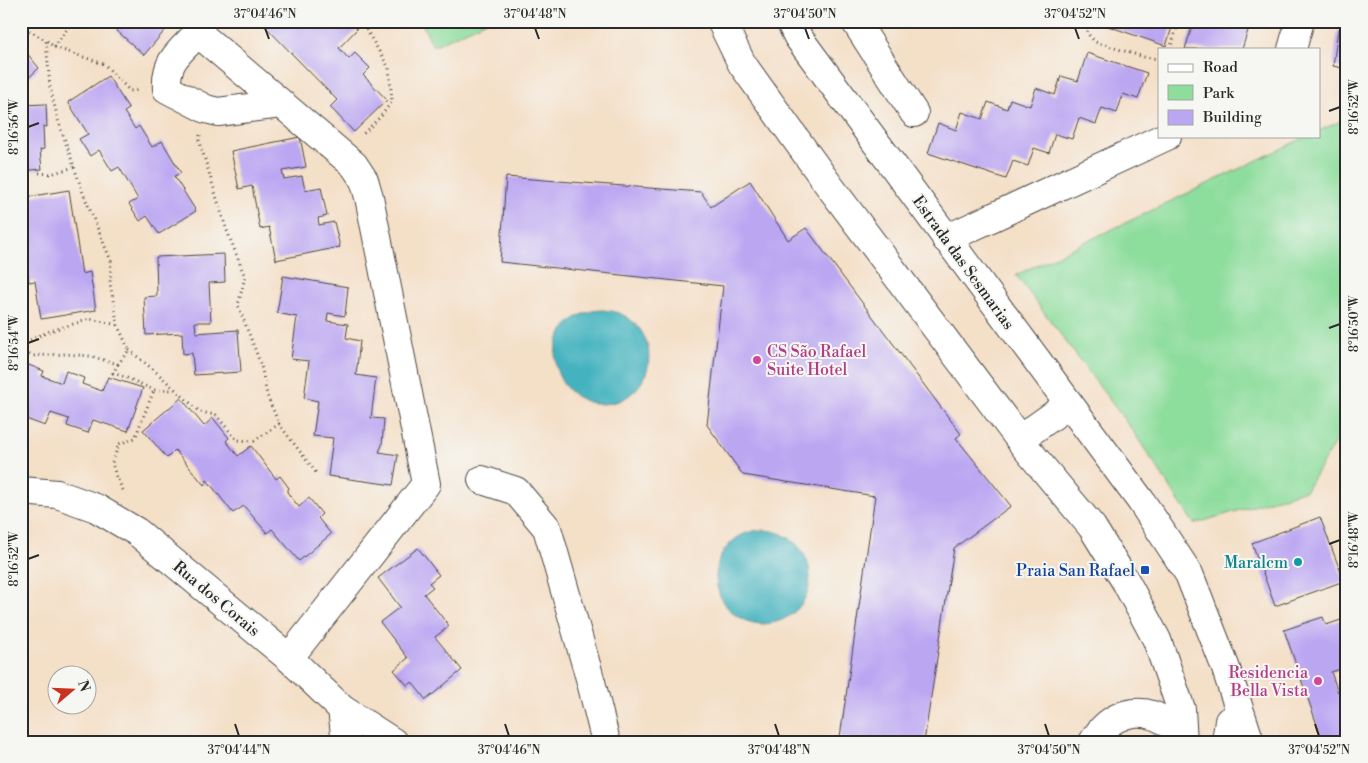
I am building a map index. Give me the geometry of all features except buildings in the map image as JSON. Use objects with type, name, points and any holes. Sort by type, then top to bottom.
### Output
[{"type":"street","points":[[721,21],[742,64],[828,184],[1020,439],[1092,527],[1126,582],[1157,640],[1181,709],[1183,742]]},
{"type":"street","name":"Estrada das Sesmarias","points":[[790,21],[798,37],[946,239],[1141,500],[1189,574],[1225,666],[1250,742]]},
{"type":"street","points":[[855,21],[914,113]]},
{"type":"street","points":[[1292,48],[1300,21]]},
{"type":"street","points":[[281,104],[218,112],[206,109],[167,89],[166,76],[172,59],[200,27],[281,104],[354,165],[364,180],[369,197],[426,484],[288,658]]},
{"type":"street","points":[[946,239],[1163,138]]},
{"type":"street","points":[[1020,439],[1069,404]]},
{"type":"street","points":[[482,480],[516,492],[547,528],[592,682],[606,742]]},
{"type":"street","name":"Rua dos Corais","points":[[21,491],[57,494],[96,508],[137,532],[288,658],[342,709],[393,742]]},
{"type":"street","name":"Estrada das Sesmarias","points":[[1141,500],[1198,627],[1229,735]]},
{"type":"street","points":[[1136,713],[1155,696],[1157,640]]},
{"type":"street","points":[[342,709],[346,742]]},
{"type":"street","points":[[1093,742],[1099,732],[1111,721],[1120,716],[1136,713],[1153,715],[1167,723],[1183,742]]},
{"type":"path","points":[[54,47],[73,21]]},
{"type":"path","points":[[342,155],[382,115],[392,100],[389,68],[361,21]]},
{"type":"path","points":[[1090,21],[1088,33],[1095,42],[1144,57],[1158,59]]},
{"type":"path","points":[[1170,48],[1179,21]]},
{"type":"path","points":[[21,25],[54,47],[104,64],[130,91],[167,89]]},
{"type":"path","points":[[46,41],[50,87],[58,120],[83,193],[112,261],[110,284],[118,326],[129,350],[200,412],[216,415],[237,440],[254,440],[279,424]]},
{"type":"path","points":[[206,109],[199,140],[226,228],[245,277],[238,305],[261,365],[268,395],[279,424],[317,474]]},
{"type":"path","points":[[39,173],[51,174],[74,167]]},
{"type":"path","points":[[21,344],[50,331],[90,319],[118,326]]},
{"type":"path","points":[[21,350],[32,356],[65,354],[90,356],[118,364]]},
{"type":"path","points":[[129,350],[113,373],[154,390],[174,390]]},
{"type":"path","points":[[123,490],[112,463],[119,444],[135,438],[154,390]]},
{"type":"green space","points":[[421,21],[487,21],[433,46]]},
{"type":"green space","points":[[1347,118],[1347,423],[1306,490],[1194,524],[1133,431],[1016,275],[1304,138],[1320,138],[1320,131]]},
{"type":"water","points":[[602,310],[620,313],[635,324],[646,339],[649,357],[646,375],[635,390],[620,401],[602,404],[584,401],[569,390],[558,375],[555,357],[558,339],[569,324],[584,313]]},
{"type":"water","points":[[763,530],[781,533],[796,544],[807,559],[810,577],[807,595],[796,610],[781,621],[763,624],[745,621],[730,610],[719,595],[716,577],[719,559],[730,544],[745,533]]},
{"type":"place","name":"CS São Rafael Suite Hotel","points":[[757,360]]},
{"type":"place","name":"Maralcm","points":[[1298,562]]},
{"type":"place","name":"Praia San Rafael","points":[[1145,570]]},
{"type":"place","name":"Residencia Bella Vista","points":[[1318,681]]}]
